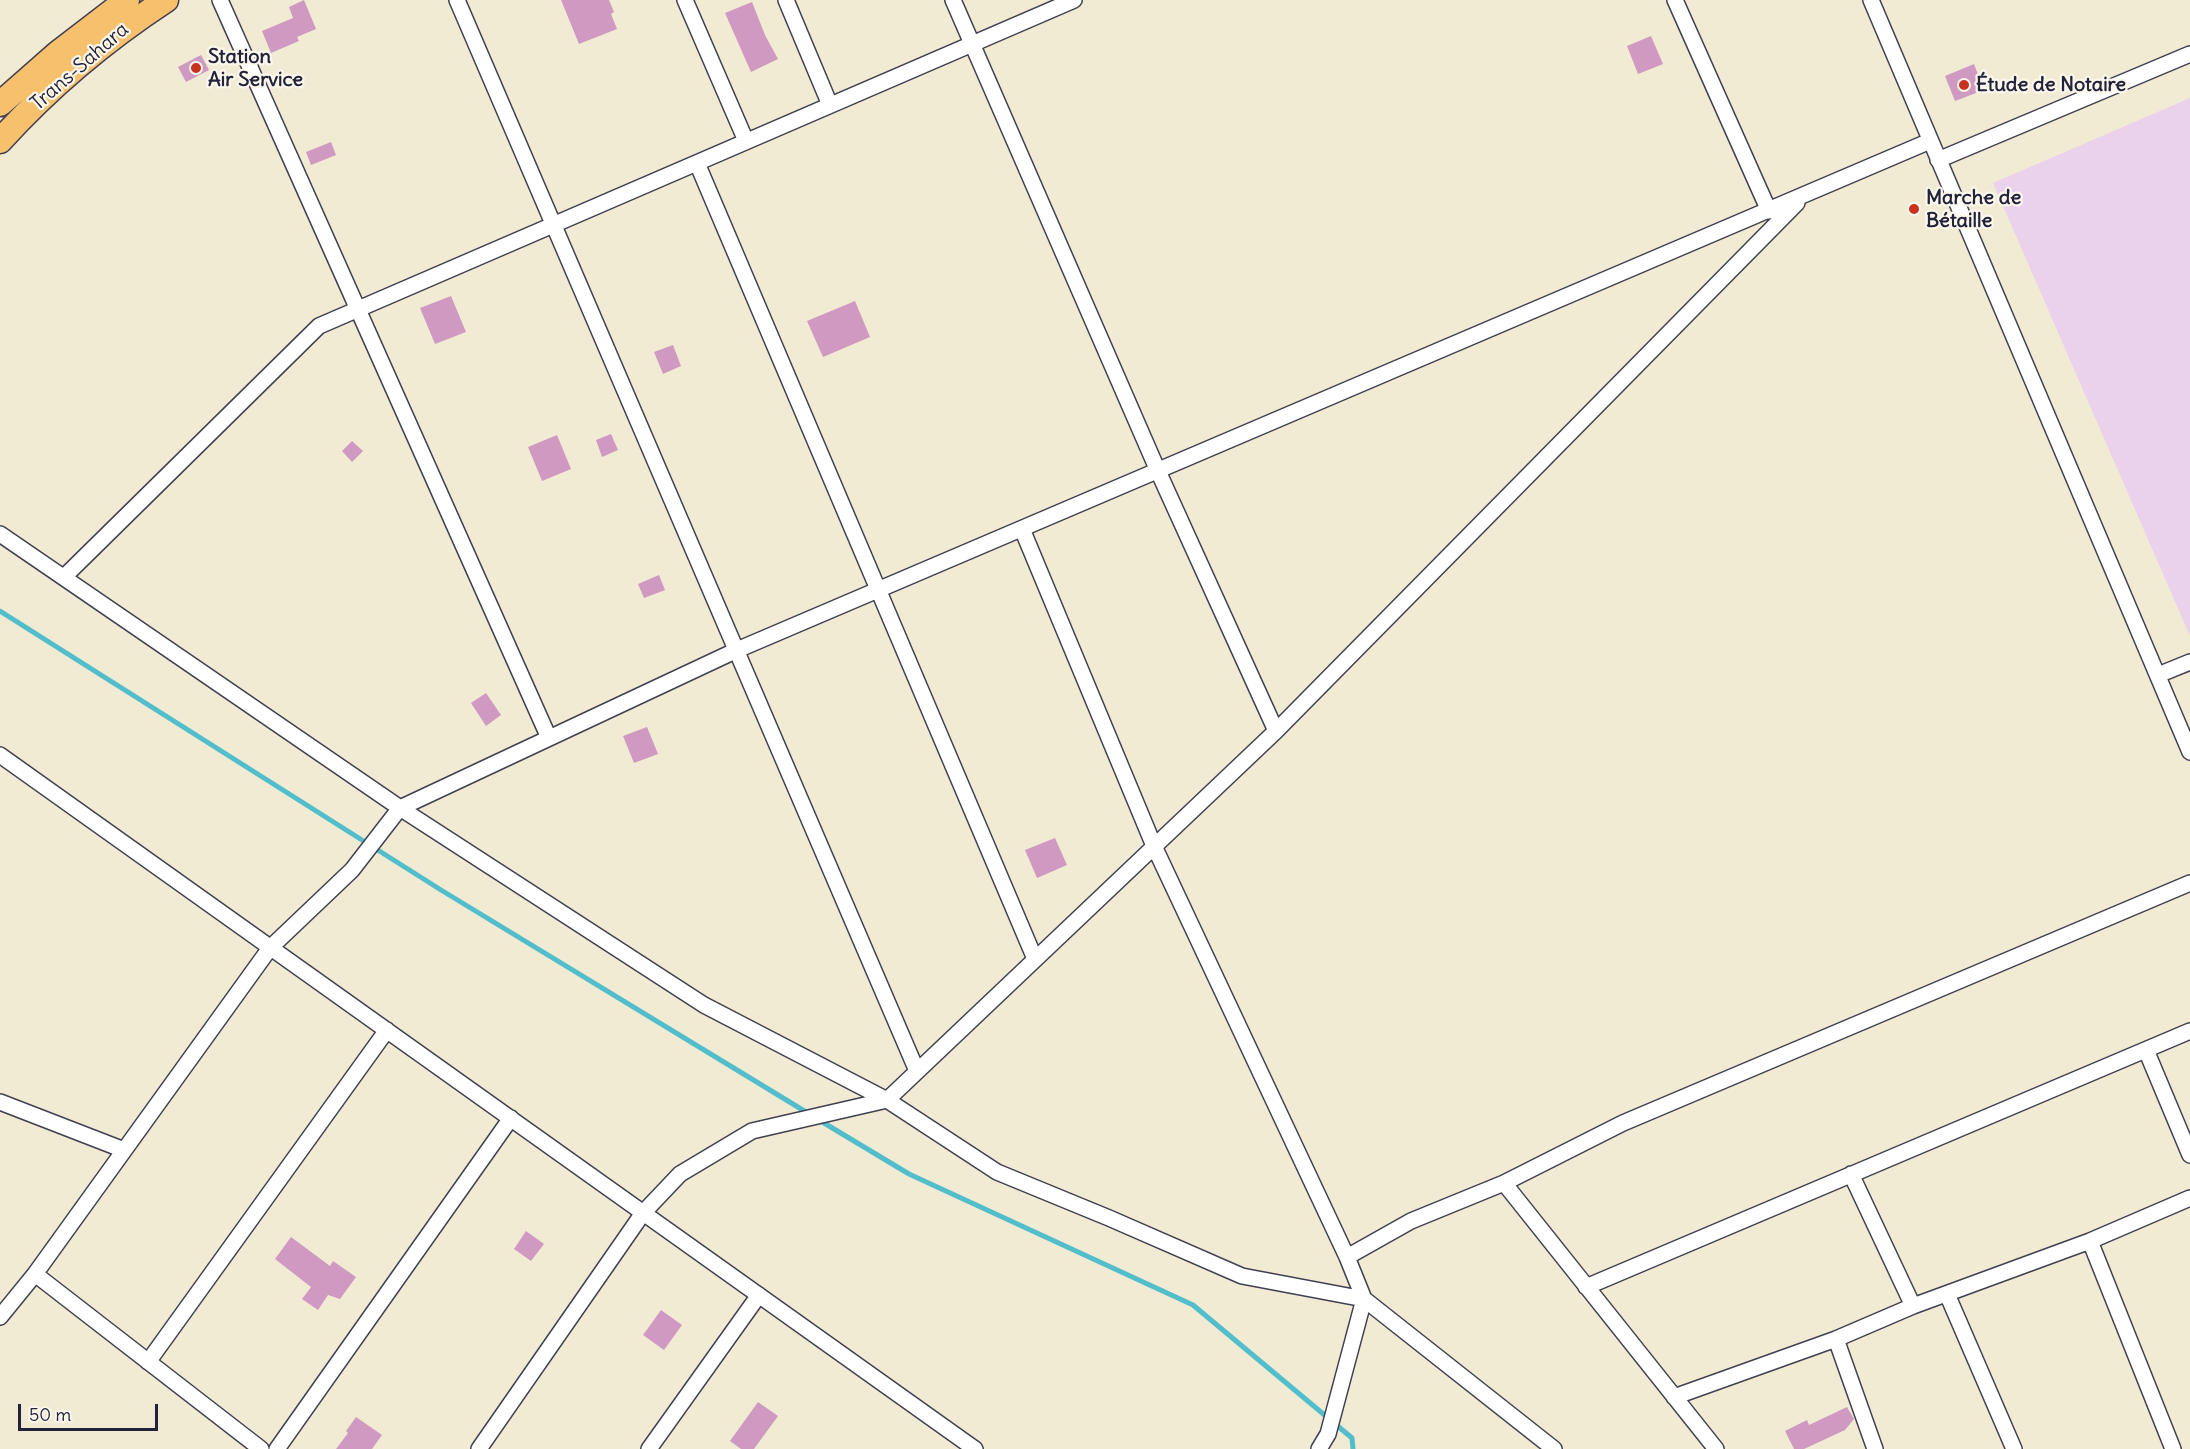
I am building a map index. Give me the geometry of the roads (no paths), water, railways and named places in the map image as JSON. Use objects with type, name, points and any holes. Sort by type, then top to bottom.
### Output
[{"type":"main road","name":"Trans-Sahara","points":[[0,104],[57,53],[127,0]]},
{"type":"main road","name":"Trans-Sahara","points":[[0,141],[66,75],[139,18],[166,0]]},
{"type":"street","points":[[220,0],[549,738]]},
{"type":"street","points":[[457,0],[917,1071]]},
{"type":"street","points":[[686,0],[746,141]]},
{"type":"street","points":[[786,0],[830,105]]},
{"type":"street","points":[[954,0],[1158,471],[1276,731]]},
{"type":"street","points":[[64,577],[319,326],[1074,0]]},
{"type":"street","points":[[1675,0],[1769,211]]},
{"type":"street","points":[[1871,0],[2190,752]]},
{"type":"street","points":[[1938,160],[2190,54]]},
{"type":"street","points":[[0,1317],[35,1274],[270,948],[352,870],[400,807],[737,650],[1930,141]]},
{"type":"street","points":[[697,163],[1035,959]]},
{"type":"street","points":[[479,1449],[643,1213],[680,1174],[752,1131],[887,1100],[1276,731],[1806,195]]},
{"type":"street","points":[[1022,529],[1154,846],[1347,1257],[1364,1299],[1328,1434],[1319,1449]]},
{"type":"street","points":[[0,534],[400,807],[704,1005],[887,1100],[997,1172],[1242,1276],[1364,1299],[1554,1449]]},
{"type":"street","points":[[2157,675],[2190,662]]},
{"type":"street","points":[[0,755],[975,1449]]},
{"type":"street","points":[[1347,1257],[1411,1221],[1504,1183],[1623,1123],[2190,883]]},
{"type":"street","points":[[148,1362],[387,1030]]},
{"type":"street","points":[[1586,1287],[2190,1031]]},
{"type":"street","points":[[2146,1050],[2190,1155]]},
{"type":"street","points":[[0,1102],[124,1150]]},
{"type":"street","points":[[277,1449],[511,1118]]},
{"type":"street","points":[[1851,1174],[1913,1306]]},
{"type":"street","points":[[1504,1183],[1716,1449]]},
{"type":"street","points":[[1674,1397],[1836,1339],[1913,1306],[2090,1241],[2190,1198]]},
{"type":"street","points":[[2090,1241],[2174,1449]]},
{"type":"street","points":[[35,1274],[261,1449]]},
{"type":"street","points":[[1947,1294],[2014,1449]]},
{"type":"street","points":[[649,1449],[759,1295]]},
{"type":"street","points":[[1836,1339],[1875,1449]]},
{"type":"waterway","points":[[0,611],[441,890],[811,1115]]},
{"type":"waterway","points":[[819,1120],[909,1174],[1193,1305],[1352,1438],[1353,1449]]},
{"type":"place","name":"Station Air Service","points":[[196,68]]},
{"type":"place","name":"Étude de Notaire","points":[[1964,85]]},
{"type":"place","name":"Marche de Bétaille","points":[[1914,209]]}]
